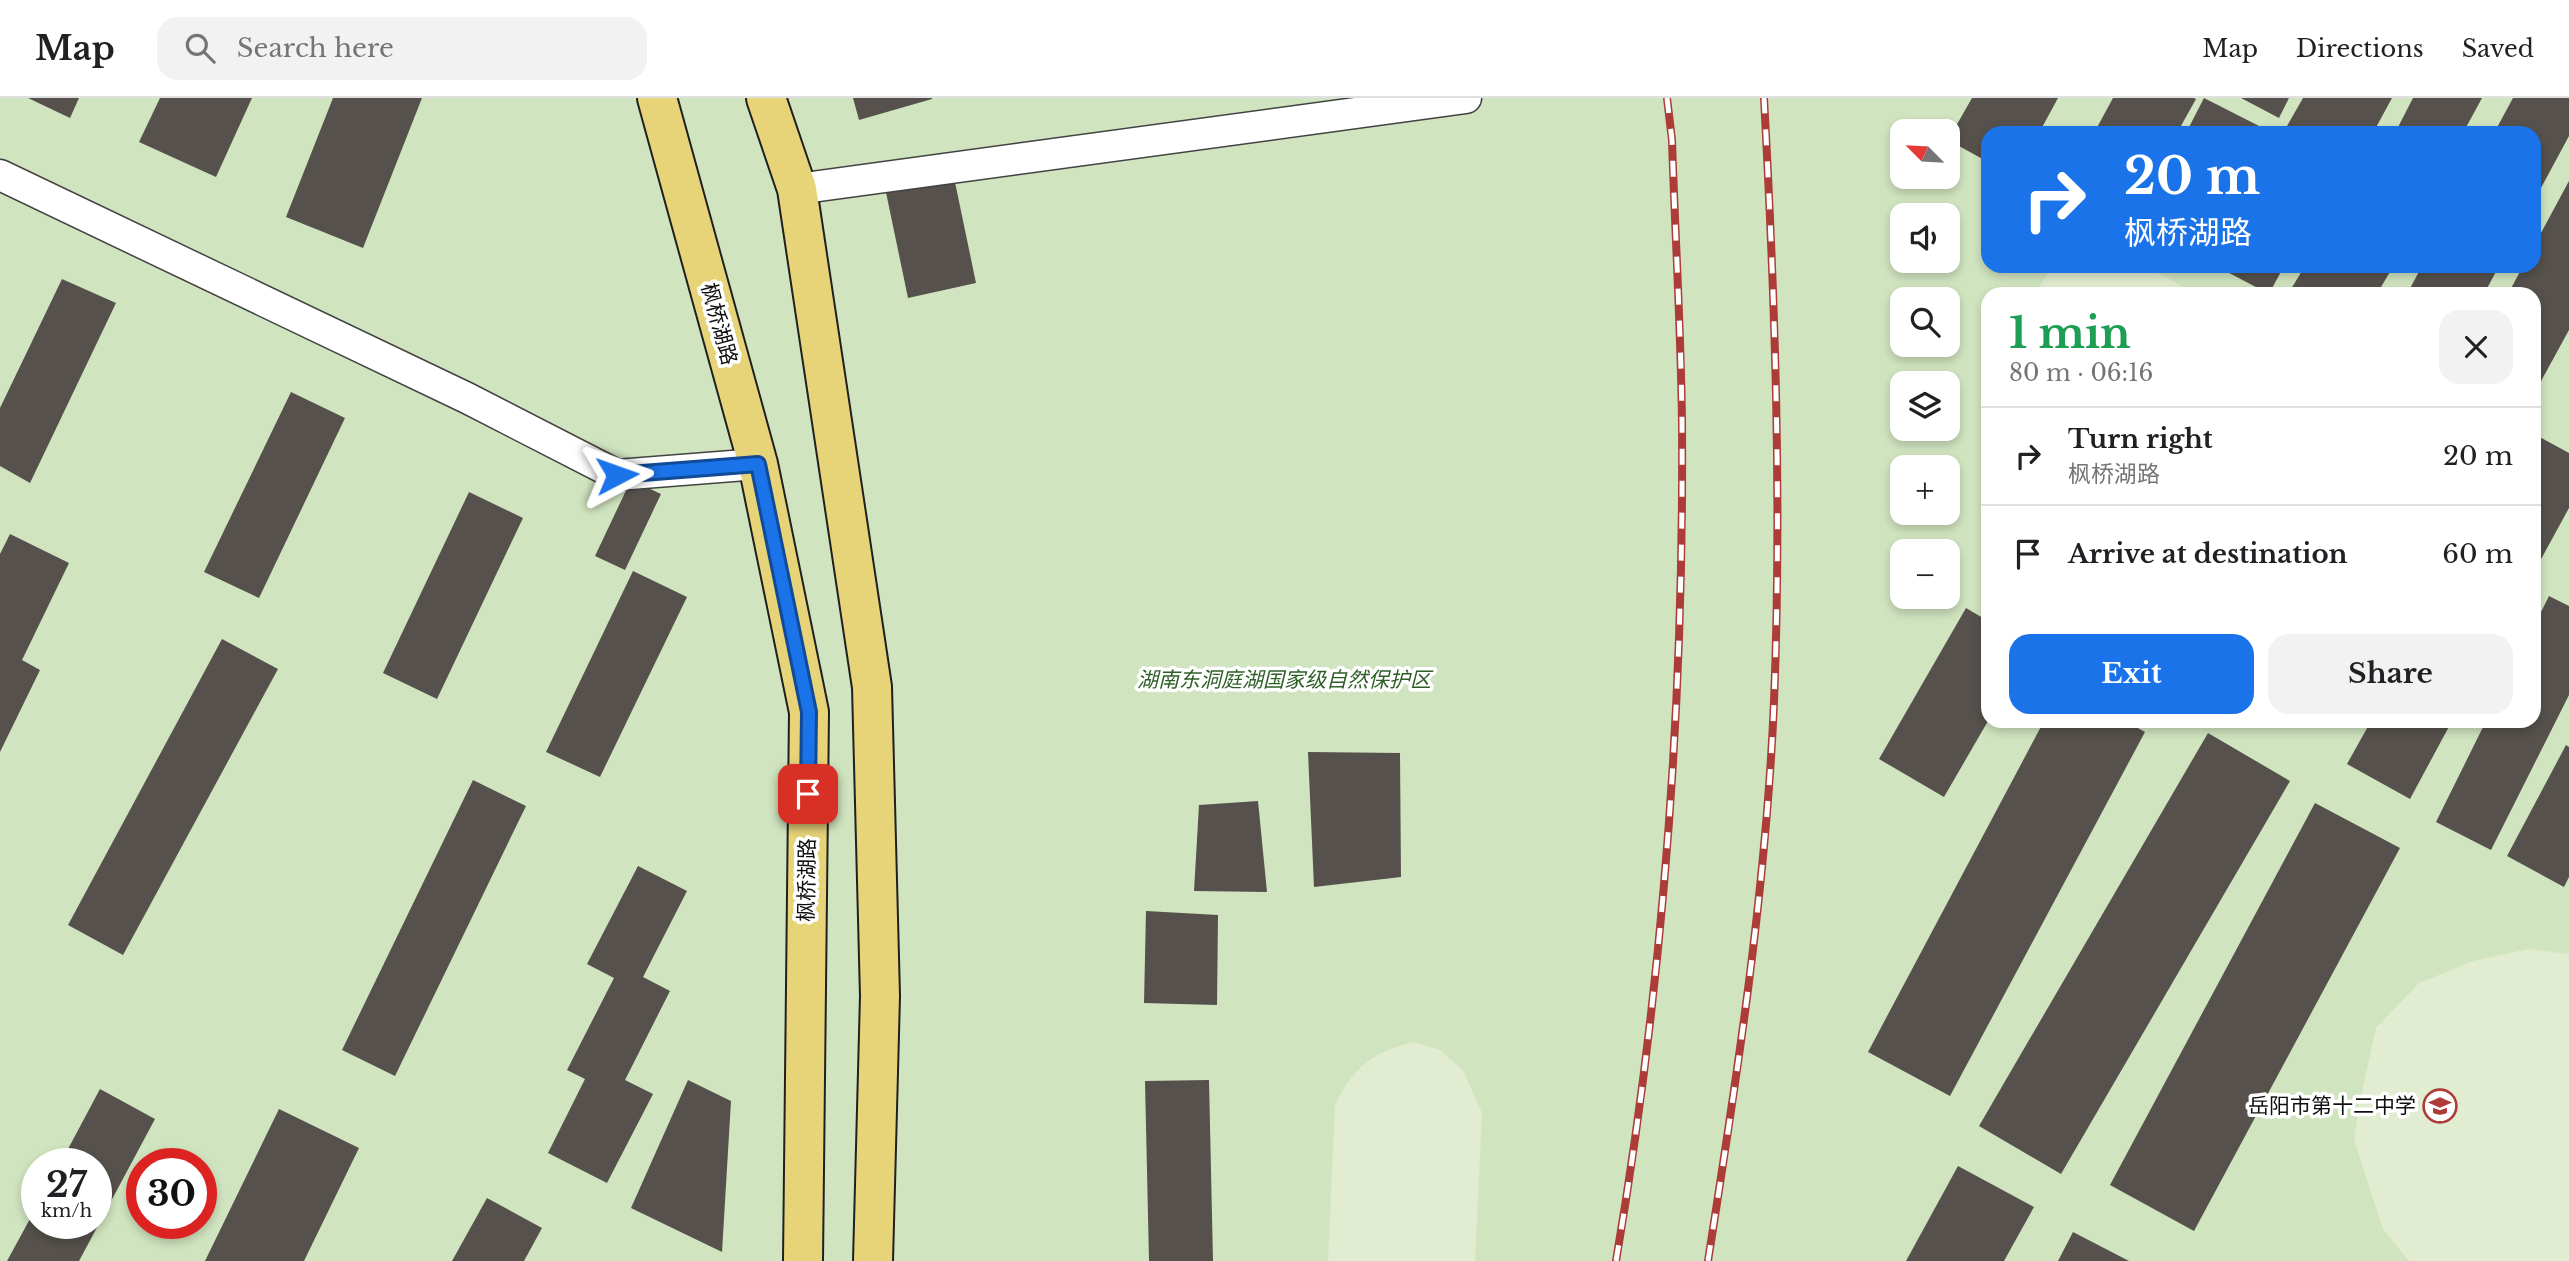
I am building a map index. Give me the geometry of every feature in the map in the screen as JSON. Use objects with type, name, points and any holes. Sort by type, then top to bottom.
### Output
[{"type":"main road","name":"枫桥湖路","points":[[657,98],[758,464],[809,712],[803,1261]]},
{"type":"main road","points":[[766,98],[797,189],[872,687],[880,996],[873,1261]]},
{"type":"street","points":[[797,189],[1466,98]]},
{"type":"street","points":[[0,175],[455,392],[617,475],[758,464]]},
{"type":"green space","name":"湖南东洞庭湖国家级自然保护区","points":[[0,98],[2569,98],[2569,1261],[0,1261]]},
{"type":"green space","points":[[2048,273],[2160,273],[2182,287],[2039,287]]},
{"type":"green space","name":"岳阳市第十二中学","points":[[2528,949],[2569,954],[2569,1261],[2409,1261],[2383,1229],[2354,1140],[2376,1028],[2419,983],[2473,961]]},
{"type":"green space","points":[[1414,1042],[1440,1050],[1463,1070],[1482,1113],[1475,1261],[1328,1261],[1335,1106],[1356,1071],[1387,1050]]},
{"type":"building","points":[[28,98],[79,98],[70,118]]},
{"type":"building","points":[[160,98],[252,98],[216,177],[139,142]]},
{"type":"building","points":[[333,98],[422,98],[363,248],[286,217]]},
{"type":"building","points":[[853,98],[932,98],[932,99],[859,120]]},
{"type":"building","points":[[1972,98],[2058,98],[2043,126],[1981,126],[1981,158],[1960,147],[1960,119]]},
{"type":"building","points":[[2113,98],[2196,99],[2181,126],[2098,126]]},
{"type":"building","points":[[2204,98],[2259,126],[2190,126]]},
{"type":"building","points":[[2241,98],[2289,98],[2279,118]]},
{"type":"building","points":[[2303,98],[2392,98],[2377,126],[2287,126]]},
{"type":"building","points":[[2413,98],[2482,98],[2467,126],[2399,126]]},
{"type":"building","points":[[2513,98],[2569,98],[2569,136],[2541,188],[2541,126],[2498,126]]},
{"type":"building","points":[[951,163],[976,283],[908,298],[883,178]]},
{"type":"building","points":[[2569,181],[2569,330],[2541,381],[2541,287],[2512,287],[2519,273],[2541,273],[2541,233]]},
{"type":"building","points":[[2229,273],[2280,273],[2273,287],[2256,287]]},
{"type":"building","points":[[2301,273],[2389,273],[2381,287],[2292,287]]},
{"type":"building","points":[[2418,273],[2495,273],[2488,287],[2411,287]]},
{"type":"building","points":[[62,279],[116,303],[30,483],[0,466],[0,408]]},
{"type":"building","points":[[291,392],[345,418],[259,598],[204,572]]},
{"type":"building","points":[[2541,438],[2569,453],[2569,508],[2541,559]]},
{"type":"building","points":[[631,480],[661,494],[625,570],[595,556]]},
{"type":"building","points":[[469,492],[523,518],[437,699],[383,673]]},
{"type":"building","points":[[10,534],[69,563],[22,660],[40,670],[0,752],[0,554]]},
{"type":"building","points":[[633,571],[687,597],[600,777],[546,752]]},
{"type":"building","points":[[2549,596],[2569,606],[2569,695],[2491,850],[2436,822],[2483,728],[2541,728],[2541,612]]},
{"type":"building","points":[[1966,608],[1981,617],[1981,728],[1984,728],[1944,797],[1879,759]]},
{"type":"building","points":[[222,639],[278,669],[123,955],[68,925]]},
{"type":"building","points":[[2040,728],[2138,728],[2145,732],[1950,1096],[1868,1052]]},
{"type":"building","points":[[2367,728],[2448,728],[2410,799],[2347,764]]},
{"type":"building","points":[[2208,733],[2290,781],[2061,1174],[1979,1126]]},
{"type":"building","points":[[2566,745],[2569,747],[2569,877],[2564,887],[2507,856]]},
{"type":"building","points":[[1308,752],[1400,753],[1401,877],[1314,887]]},
{"type":"building","points":[[473,780],[526,806],[395,1076],[342,1050]]},
{"type":"building","points":[[1258,801],[1267,892],[1194,891],[1199,805]]},
{"type":"building","points":[[2315,803],[2400,848],[2194,1231],[2110,1185]]},
{"type":"building","points":[[638,866],[687,891],[643,977],[670,991],[625,1080],[653,1094],[607,1183],[548,1153],[585,1079],[567,1070],[614,978],[587,964]]},
{"type":"building","points":[[1146,911],[1218,915],[1217,1005],[1144,1003]]},
{"type":"building","points":[[688,1080],[731,1101],[722,1252],[631,1208]]},
{"type":"building","points":[[1209,1080],[1213,1261],[1149,1261],[1145,1081]]},
{"type":"building","points":[[100,1089],[155,1119],[139,1148],[126,1148],[126,1173],[112,1199],[112,1148],[69,1148]]},
{"type":"building","points":[[279,1109],[359,1148],[304,1261],[205,1261]]},
{"type":"building","points":[[1958,1166],[2034,1207],[2004,1261],[1906,1261]]},
{"type":"building","points":[[487,1198],[542,1228],[524,1261],[452,1261]]},
{"type":"building","points":[[2073,1232],[2129,1261],[2058,1261]]},
{"type":"building","points":[[21,1235],[21,1239],[91,1239],[79,1261],[7,1261]]},
{"type":"railway","points":[[1616,1261],[1658,948],[1679,633],[1682,423],[1672,140],[1667,98]]},
{"type":"railway","points":[[1708,1261],[1740,1052],[1757,913],[1774,702],[1776,400],[1764,98]]},
{"type":"place","name":"岳阳市第十二中学","points":[[2440,1106]]},
{"type":"route","points":[[617,475],[758,464],[809,712],[808,794]]}]
